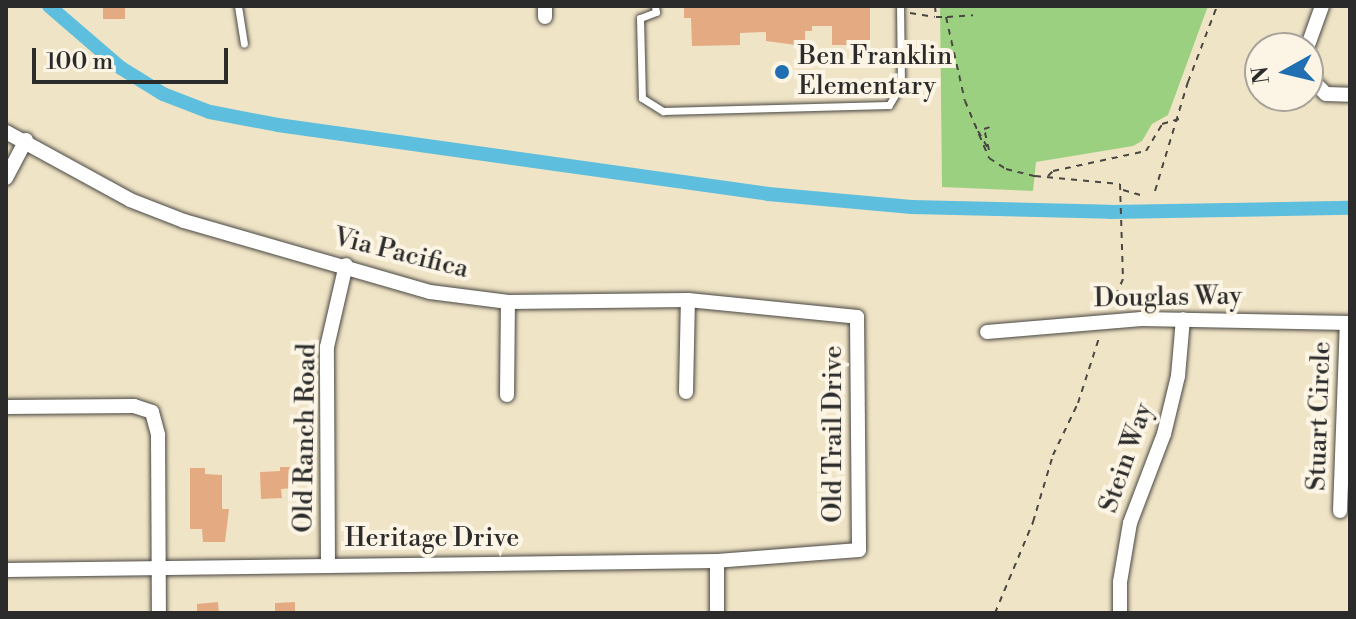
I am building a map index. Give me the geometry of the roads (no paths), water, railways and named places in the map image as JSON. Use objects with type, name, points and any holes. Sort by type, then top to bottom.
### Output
[{"type":"street","points":[[1313,32],[1322,6]]},
{"type":"street","points":[[1324,92],[1350,95]]},
{"type":"street","name":"Via Pacifica","points":[[6,132],[26,140],[130,200],[184,221],[346,265],[430,292],[508,302],[688,300],[857,317]]},
{"type":"street","points":[[6,178],[26,140]]},
{"type":"street","name":"Old Ranch Road","points":[[328,564],[327,347],[346,265]]},
{"type":"street","points":[[686,392],[688,300]]},
{"type":"street","points":[[507,395],[508,302]]},
{"type":"street","name":"Old Trail Drive","points":[[857,317],[859,550]]},
{"type":"street","name":"Douglas Way","points":[[987,332],[1183,319],[1349,323]]},
{"type":"street","name":"Stein Way","points":[[1120,613],[1120,582],[1126,537],[1141,488],[1164,434],[1178,376],[1183,319]]},
{"type":"street","name":"Stuart Circle","points":[[1340,511],[1349,323]]},
{"type":"street","points":[[6,407],[134,406],[152,412],[158,435],[156,568],[159,613]]},
{"type":"street","name":"Heritage Drive","points":[[6,570],[717,561],[859,550]]},
{"type":"street","points":[[717,561],[717,613]]},
{"type":"lane","points":[[238,6],[244,44]]},
{"type":"lane","points":[[655,6],[656,12],[640,18],[642,98],[663,111],[889,105],[901,85],[900,7]]},
{"type":"waterway","points":[[49,6],[121,68],[163,94],[210,112],[278,125],[768,194],[911,207],[1110,212],[1350,208]]},
{"type":"place","name":"Ben Franklin Elementary","points":[[782,72]]}]
